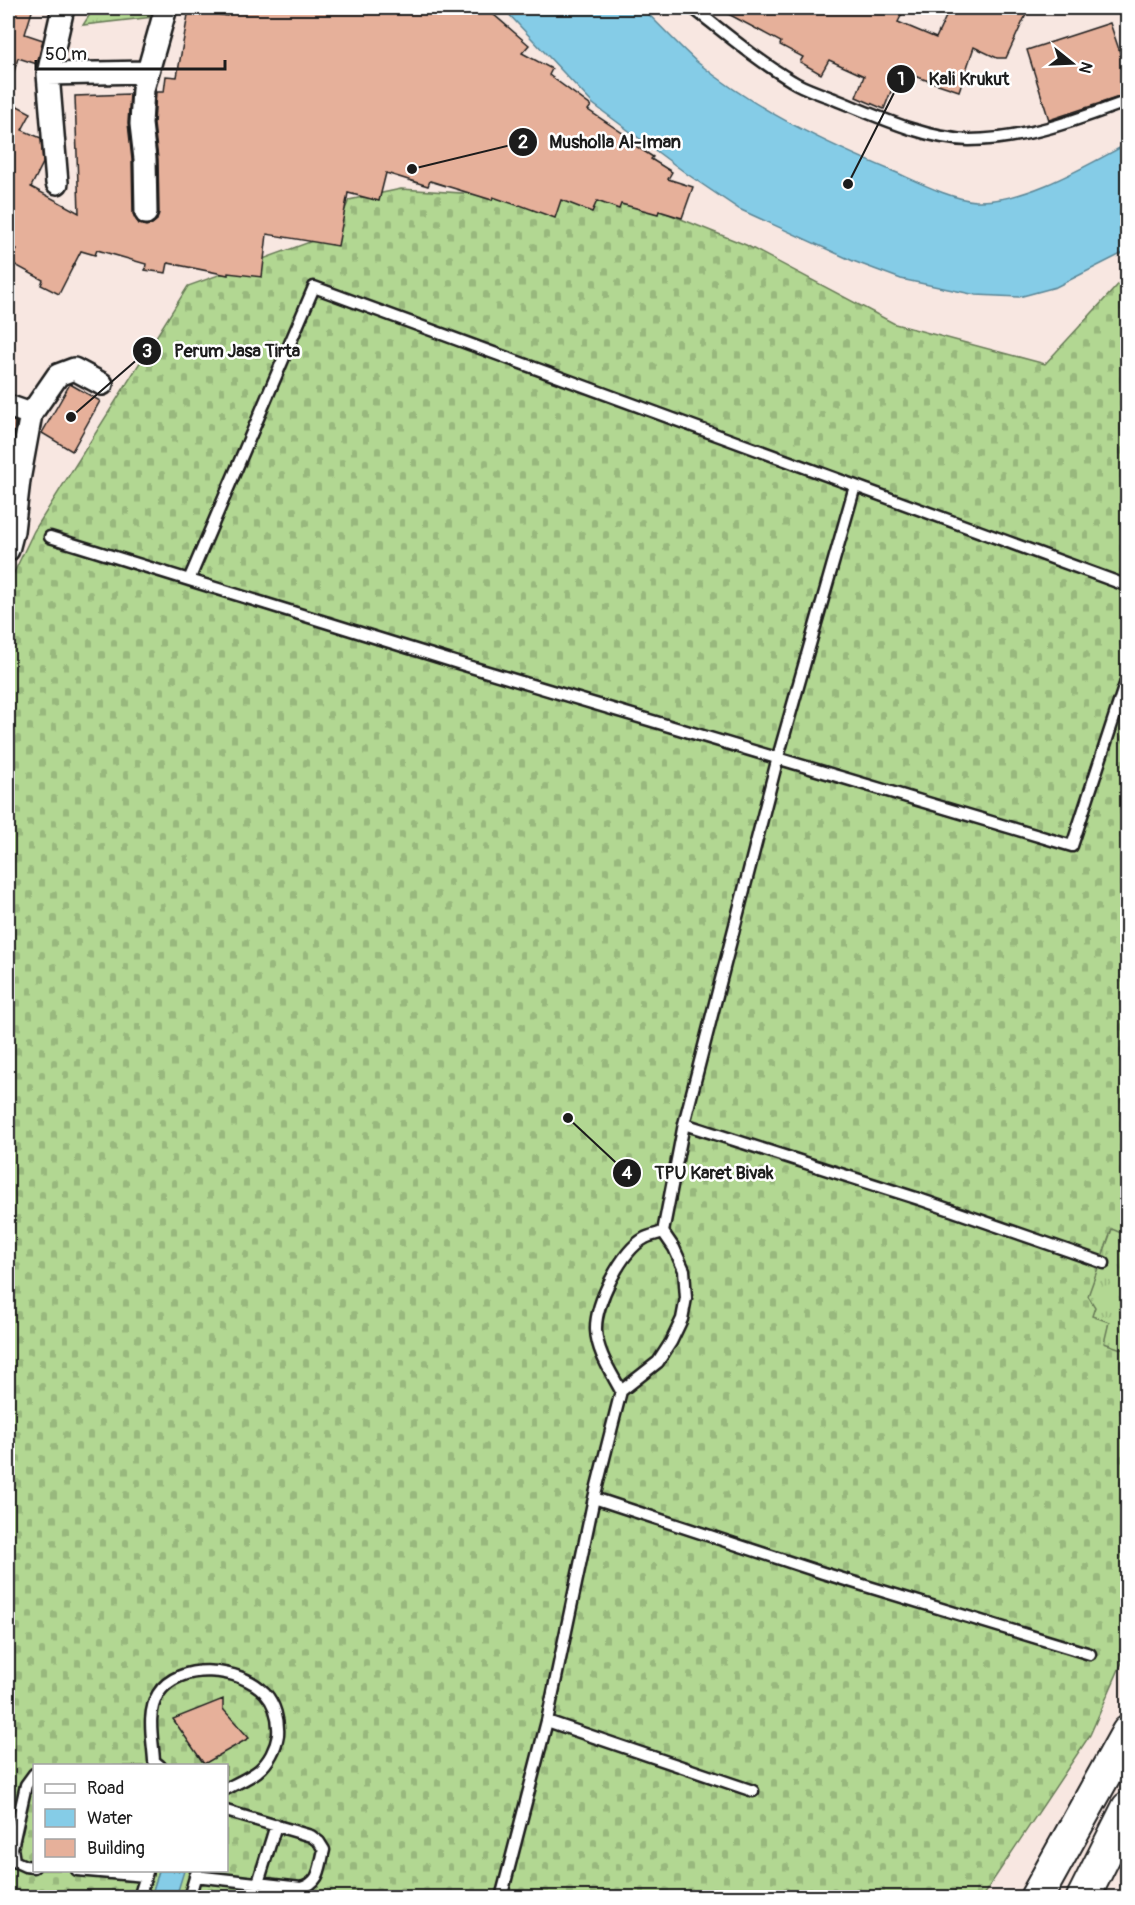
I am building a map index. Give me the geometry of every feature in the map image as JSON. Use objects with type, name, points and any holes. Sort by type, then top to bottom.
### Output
[{"type":"main road","points":[[1036,1898],[1128,1732]]},
{"type":"main road","points":[[1083,1898],[1128,1808]]},
{"type":"street","points":[[57,183],[48,74],[63,8]]},
{"type":"street","points":[[146,213],[145,159],[141,124],[143,89],[166,8]]},
{"type":"street","points":[[48,74],[147,72]]},
{"type":"street","points":[[8,550],[13,531],[18,480],[31,414],[49,386],[58,375],[65,371],[74,369],[102,384]]},
{"type":"street","points":[[8,406],[31,414]]},
{"type":"lane","points":[[693,8],[739,45],[793,82],[884,119],[931,134],[967,140],[1016,136],[1128,101]]},
{"type":"lane","points":[[189,580],[314,287],[1128,586]]},
{"type":"lane","points":[[501,1898],[548,1721],[594,1498],[621,1391],[658,1362],[682,1319],[686,1298],[684,1270],[674,1248],[663,1232],[684,1124],[778,757],[855,486]]},
{"type":"lane","points":[[50,537],[461,664],[1072,846],[1128,675]]},
{"type":"lane","points":[[684,1124],[919,1199],[1104,1263]]},
{"type":"lane","points":[[621,1391],[602,1355],[596,1330],[603,1299],[612,1275],[627,1255],[644,1238],[663,1232]]},
{"type":"lane","points":[[594,1498],[823,1573],[1089,1654]]},
{"type":"lane","points":[[158,1764],[154,1761],[151,1714],[158,1695],[167,1682],[193,1672],[210,1671],[229,1674],[252,1682],[265,1693],[274,1708],[279,1725],[277,1742],[270,1758],[258,1771],[228,1788]]},
{"type":"lane","points":[[548,1721],[753,1791]]},
{"type":"lane","points":[[33,1775],[26,1785],[12,1848],[14,1861],[33,1867]]},
{"type":"lane","points":[[189,1898],[196,1873],[301,1888],[316,1880],[324,1850],[319,1842],[311,1836],[228,1812]]},
{"type":"lane","points":[[258,1883],[276,1825]]},
{"type":"lane","points":[[111,1872],[146,1874],[139,1898]]},
{"type":"green space","points":[[94,8],[150,8],[153,17],[83,25]]},
{"type":"green space","points":[[401,189],[614,203],[661,211],[746,245],[895,324],[1045,364],[1127,275],[1127,1651],[1090,1735],[982,1897],[8,1898],[8,585],[34,531],[188,286],[335,233],[349,200]]},
{"type":"green space","points":[[1127,1215],[1127,1351],[1104,1343],[1109,1322],[1092,1316],[1095,1307],[1088,1296],[1112,1229],[1121,1233]]},
{"type":"water","points":[[503,8],[642,8],[697,62],[767,110],[843,149],[935,190],[966,200],[995,200],[1034,190],[1127,144],[1127,251],[1056,287],[1019,297],[976,295],[901,279],[853,261],[739,209],[687,174],[593,104]]},
{"type":"water","points":[[159,1872],[184,1872],[176,1897],[151,1897]]},
{"type":"building","points":[[8,8],[33,8],[25,34],[43,40],[37,64],[18,58],[13,75],[8,75]]},
{"type":"building","points":[[229,8],[478,8],[494,15],[529,45],[522,53],[552,69],[549,75],[591,106],[588,110],[633,140],[631,143],[672,172],[668,179],[693,187],[682,218],[621,204],[619,209],[597,201],[592,212],[561,200],[555,218],[493,197],[492,200],[430,181],[428,186],[386,173],[379,201],[348,193],[338,246],[267,234],[262,277],[228,273],[228,275],[168,263],[166,273],[145,270],[146,264],[97,250],[95,255],[81,251],[59,294],[41,285],[43,280],[10,262],[17,249],[8,244],[8,101],[31,113],[22,130],[41,138],[43,163],[31,187],[79,213],[75,96],[130,94],[128,123],[132,160],[133,214],[139,224],[146,226],[152,224],[157,220],[159,213],[158,159],[154,124],[156,92],[164,92],[166,76],[177,77],[189,9],[227,16]]},
{"type":"building","points":[[717,8],[905,8],[898,22],[936,38],[950,8],[1029,8],[1006,58],[997,58],[974,47],[959,91],[899,71],[884,109],[856,97],[864,76],[829,60],[821,74],[800,62],[803,57],[780,45],[781,42]]},
{"type":"building","points":[[1110,23],[1128,76],[1128,94],[1049,120],[1027,50]]},
{"type":"building","points":[[70,384],[100,401],[72,451],[42,433]]},
{"type":"building","points":[[8,419],[16,422],[8,472]]},
{"type":"building","points":[[223,1699],[223,1709],[249,1738],[204,1764],[173,1719]]},
{"type":"place","name":"Musholla Al-Iman","points":[[412,169]]},
{"type":"place","name":"Kali Krukut","points":[[848,184]]},
{"type":"place","name":"Perum Jasa Tirta","points":[[71,417]]},
{"type":"place","name":"TPU Karet Bivak","points":[[568,1118]]}]
